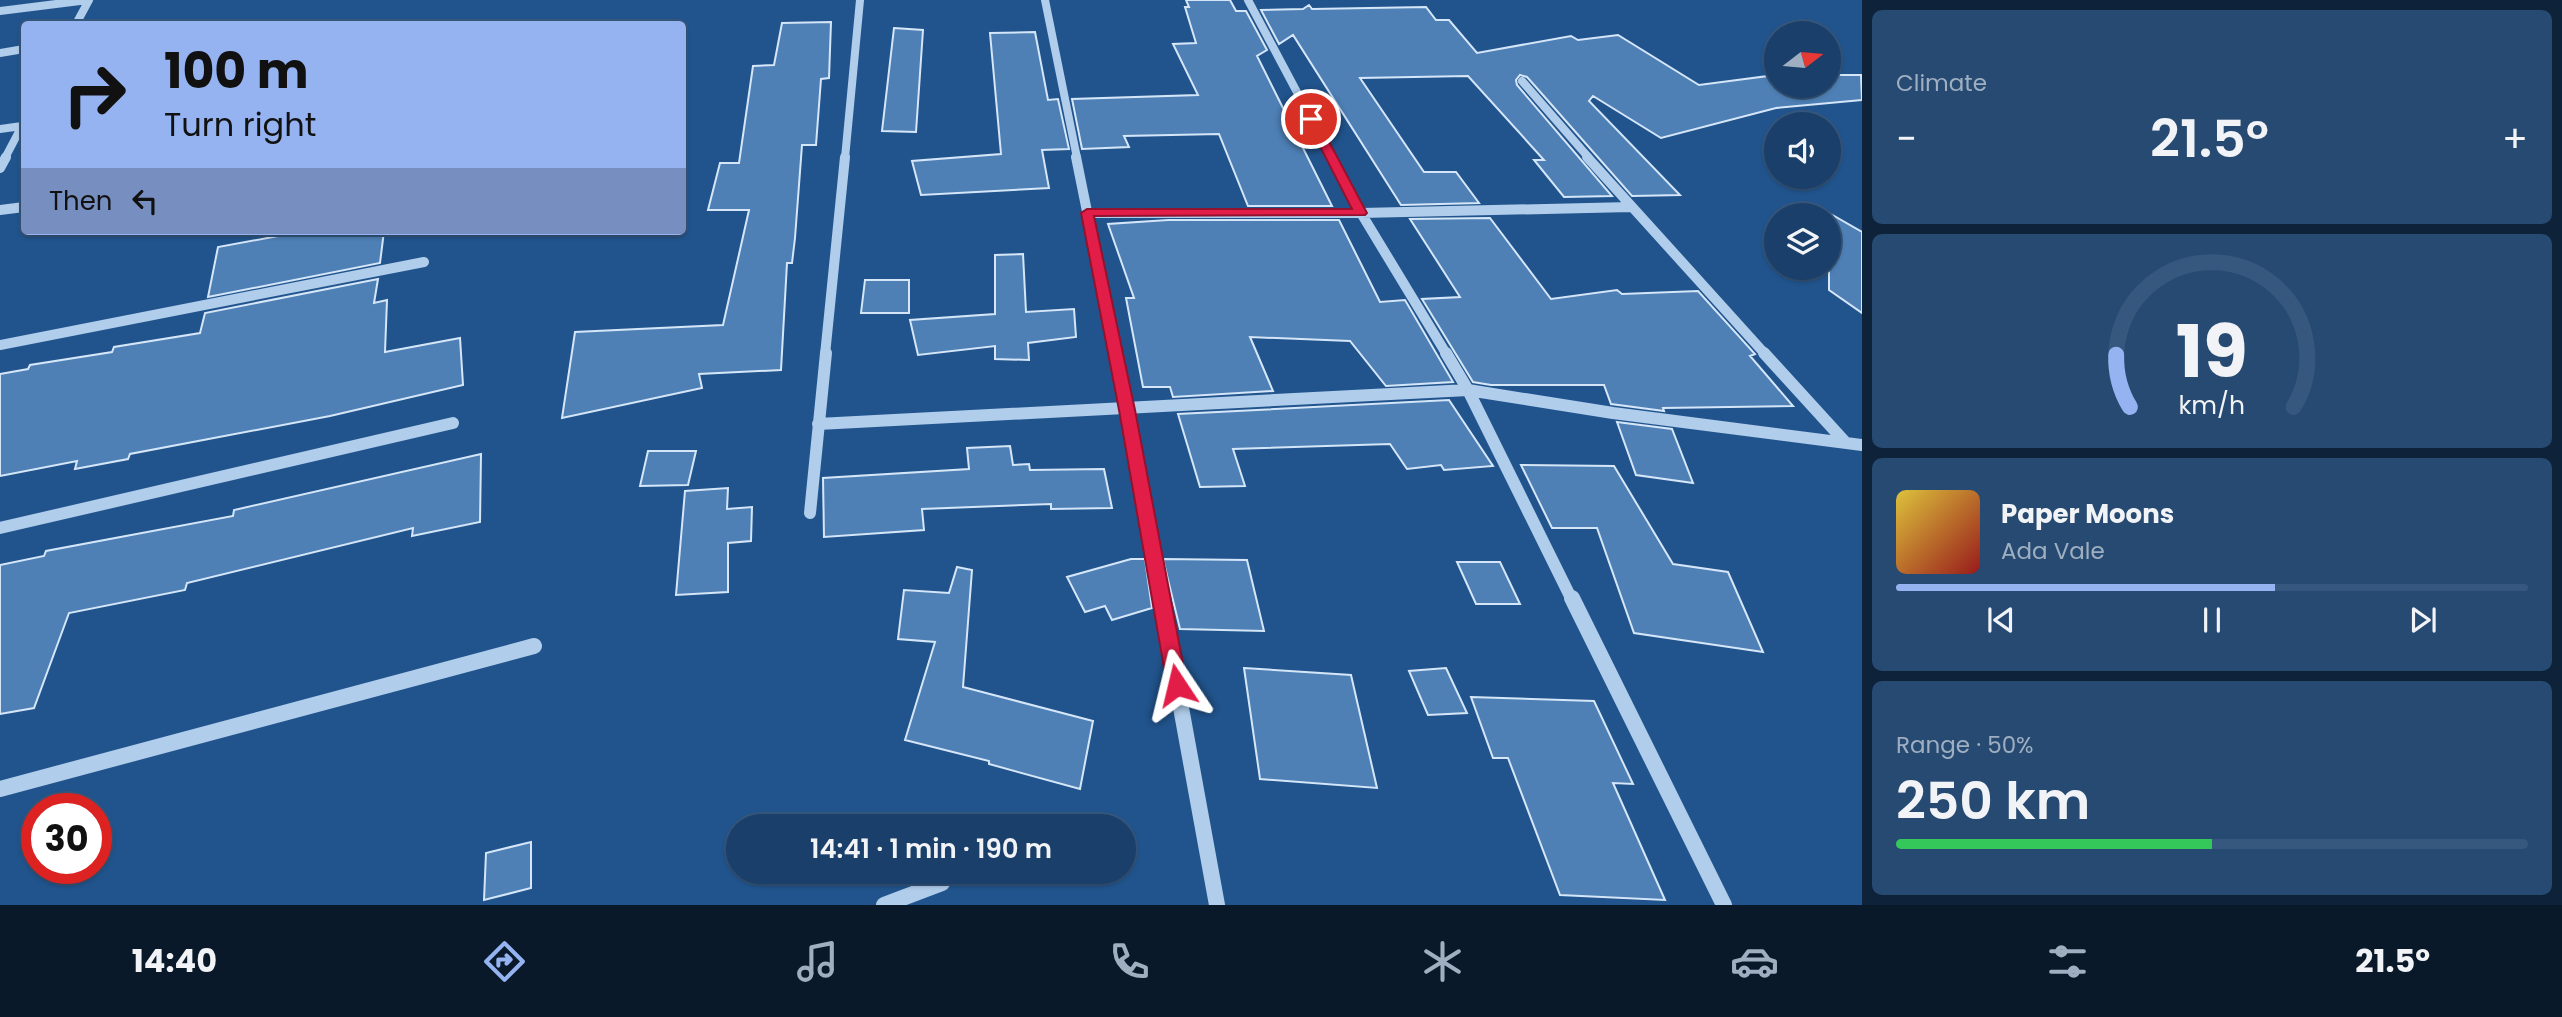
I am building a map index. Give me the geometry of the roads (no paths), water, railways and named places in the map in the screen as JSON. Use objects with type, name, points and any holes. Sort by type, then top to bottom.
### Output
[{"type":"street","points":[[0,11],[88,0]]},
{"type":"street","points":[[78,21],[88,0]]},
{"type":"street","points":[[810,513],[860,0]]},
{"type":"street","points":[[1045,0],[1127,410],[1217,905]]},
{"type":"street","points":[[1248,0],[1361,213],[1468,390],[1724,905]]},
{"type":"street","points":[[0,53],[21,50]]},
{"type":"street","points":[[1522,81],[1631,207],[1846,443]]},
{"type":"street","points":[[0,129],[21,124]]},
{"type":"street","points":[[0,168],[21,128]]},
{"type":"street","points":[[1087,213],[1361,213],[1631,207]]},
{"type":"street","points":[[0,211],[21,208]]},
{"type":"street","points":[[0,345],[424,262]]},
{"type":"street","points":[[818,424],[1127,410],[1468,390],[1613,413],[1862,445]]},
{"type":"street","points":[[0,528],[453,423]]},
{"type":"street","points":[[0,789],[534,646]]},
{"type":"street","points":[[884,905],[939,884]]}]
